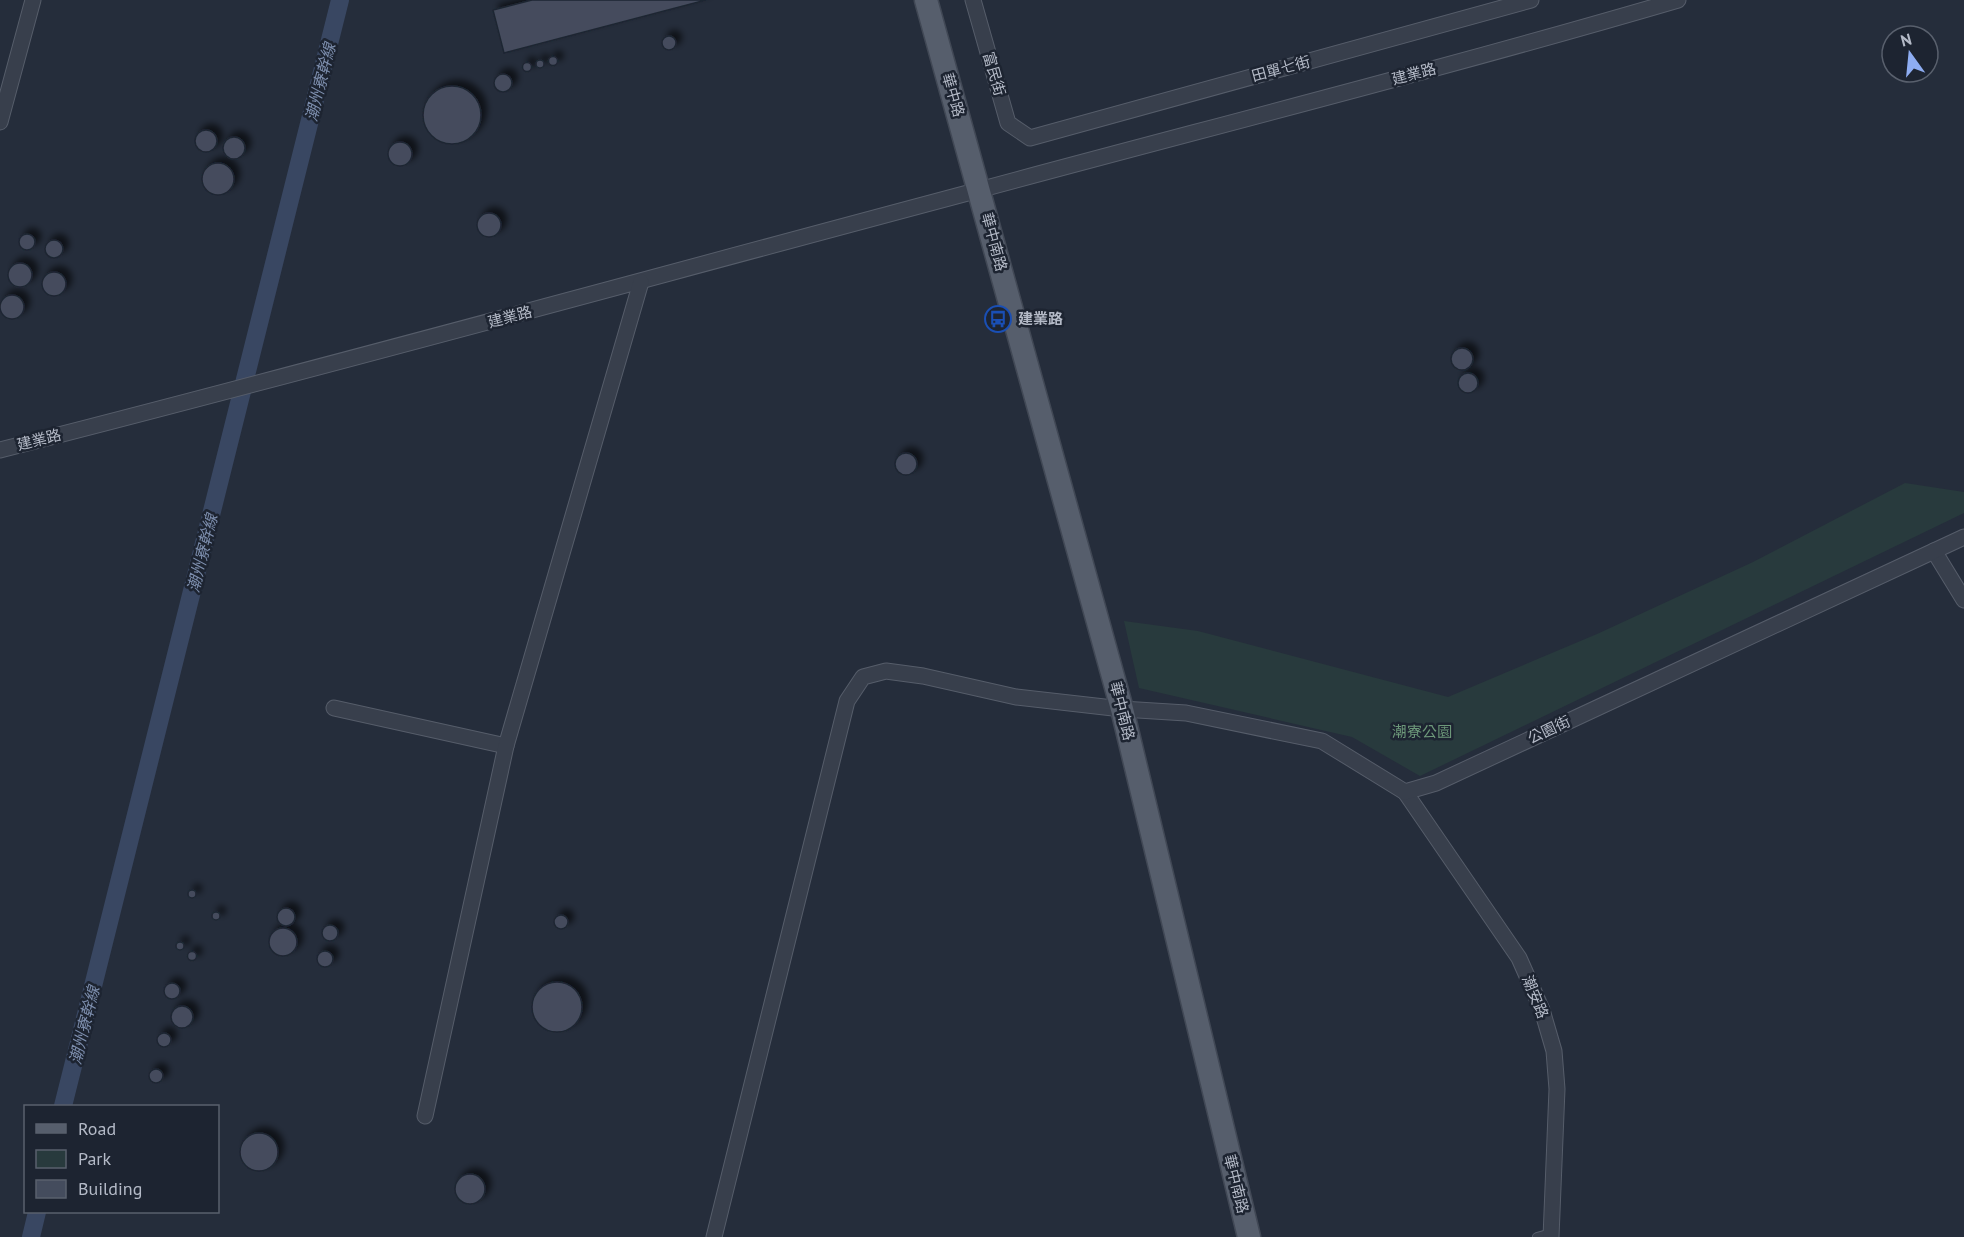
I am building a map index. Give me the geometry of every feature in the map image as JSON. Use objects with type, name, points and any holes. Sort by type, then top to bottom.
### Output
[{"type":"main road","name":"華中路","points":[[926,0],[979,190]]},
{"type":"main road","name":"華中南路","points":[[979,190],[1122,710],[1249,1237]]},
{"type":"street","points":[[0,122],[33,0]]},
{"type":"street","name":"富民街","points":[[973,0],[1008,123],[1030,138]]},
{"type":"street","name":"田單七街","points":[[1030,138],[1532,0]]},
{"type":"street","name":"建業路","points":[[0,450],[267,383],[1534,42],[1678,0]]},
{"type":"street","points":[[425,1116],[506,746],[641,282]]},
{"type":"street","name":"公園街","points":[[1405,792],[1436,783],[1964,537]]},
{"type":"street","points":[[1934,551],[1964,599]]},
{"type":"street","points":[[714,1237],[847,701],[863,677],[886,671],[923,676],[1016,697],[1122,710],[1186,713],[1322,741],[1405,792]]},
{"type":"street","points":[[334,708],[506,746]]},
{"type":"street","name":"潮安路","points":[[1405,792],[1519,958],[1542,1010],[1554,1051],[1557,1089],[1546,1236]]},
{"type":"green space","name":"潮寮公園","points":[[1905,483],[1964,492],[1964,513],[1420,776],[1352,737],[1139,688],[1124,621],[1198,631],[1448,697],[1597,634],[1753,562]]},
{"type":"building","points":[[532,0],[706,0],[504,53],[493,10]]},
{"type":"building","points":[[666,36],[672,36],[676,43],[672,50],[666,50],[662,46],[662,40]]},
{"type":"building","points":[[553,57],[557,61],[553,65],[549,61]]},
{"type":"building","points":[[540,60],[544,64],[540,68],[536,64]]},
{"type":"building","points":[[527,62],[532,67],[527,72],[522,67]]},
{"type":"building","points":[[499,74],[507,74],[512,79],[510,90],[499,92],[494,87],[494,79]]},
{"type":"building","points":[[446,86],[458,86],[473,94],[481,109],[481,121],[473,136],[458,144],[446,144],[431,136],[423,121],[423,109],[431,94]]},
{"type":"building","points":[[202,130],[210,130],[217,137],[217,145],[210,152],[202,152],[195,145],[195,137]]},
{"type":"building","points":[[234,137],[242,140],[245,148],[242,156],[234,159],[226,156],[223,148],[226,140]]},
{"type":"building","points":[[400,142],[409,145],[412,154],[409,163],[400,166],[391,163],[388,154],[391,145]]},
{"type":"building","points":[[218,163],[229,168],[234,179],[229,190],[218,195],[207,190],[202,179],[207,168]]},
{"type":"building","points":[[489,213],[497,217],[501,225],[497,233],[489,237],[481,233],[477,225],[481,217]]},
{"type":"building","points":[[27,234],[33,236],[35,242],[33,248],[27,250],[21,248],[19,242],[21,236]]},
{"type":"building","points":[[50,240],[58,240],[63,245],[61,256],[50,258],[45,253],[45,245]]},
{"type":"building","points":[[20,263],[29,266],[32,275],[29,284],[20,287],[11,284],[8,275],[11,266]]},
{"type":"building","points":[[54,272],[63,275],[66,284],[63,293],[54,296],[45,293],[42,284],[45,275]]},
{"type":"building","points":[[12,295],[17,296],[23,302],[23,312],[17,318],[12,319],[7,318],[1,312],[0,307],[1,302],[7,296]]},
{"type":"building","points":[[1462,348],[1470,351],[1473,359],[1470,367],[1462,370],[1454,367],[1451,359],[1454,351]]},
{"type":"building","points":[[1468,373],[1475,376],[1478,383],[1475,390],[1468,393],[1461,390],[1458,383],[1461,376]]},
{"type":"building","points":[[906,453],[914,456],[917,464],[914,472],[906,475],[898,472],[895,464],[898,456]]},
{"type":"building","points":[[192,890],[196,894],[192,898],[188,894]]},
{"type":"building","points":[[286,908],[292,911],[295,917],[292,923],[286,926],[280,923],[277,917],[280,911]]},
{"type":"building","points":[[216,912],[220,916],[216,920],[212,916]]},
{"type":"building","points":[[561,915],[566,917],[568,922],[566,927],[561,929],[556,927],[554,922],[556,917]]},
{"type":"building","points":[[330,925],[338,933],[330,941],[322,933]]},
{"type":"building","points":[[283,928],[293,932],[297,942],[293,952],[283,956],[273,952],[269,942],[273,932]]},
{"type":"building","points":[[180,942],[184,946],[180,950],[176,946]]},
{"type":"building","points":[[192,951],[197,956],[192,961],[187,956]]},
{"type":"building","points":[[325,951],[333,959],[325,967],[317,959]]},
{"type":"building","points":[[557,982],[575,989],[582,1007],[575,1025],[557,1032],[539,1025],[532,1007],[539,989]]},
{"type":"building","points":[[172,983],[180,991],[172,999],[164,991]]},
{"type":"building","points":[[182,1006],[190,1009],[193,1017],[190,1025],[182,1028],[174,1025],[171,1017],[174,1009]]},
{"type":"building","points":[[164,1033],[169,1035],[171,1040],[169,1045],[164,1047],[159,1045],[157,1040],[159,1035]]},
{"type":"building","points":[[153,1069],[159,1069],[163,1076],[159,1083],[153,1083],[149,1079],[149,1073]]},
{"type":"building","points":[[259,1133],[272,1139],[278,1152],[272,1165],[259,1171],[246,1165],[240,1152],[246,1139]]},
{"type":"building","points":[[470,1174],[481,1178],[485,1189],[481,1200],[470,1204],[459,1200],[455,1189],[459,1178]]},
{"type":"waterway","name":"潮州寮幹線","points":[[63,1105],[340,0]]},
{"type":"waterway","name":"潮州寮幹線","points":[[31,1237],[37,1213]]},
{"type":"place","name":"建業路","points":[[998,319]]}]
